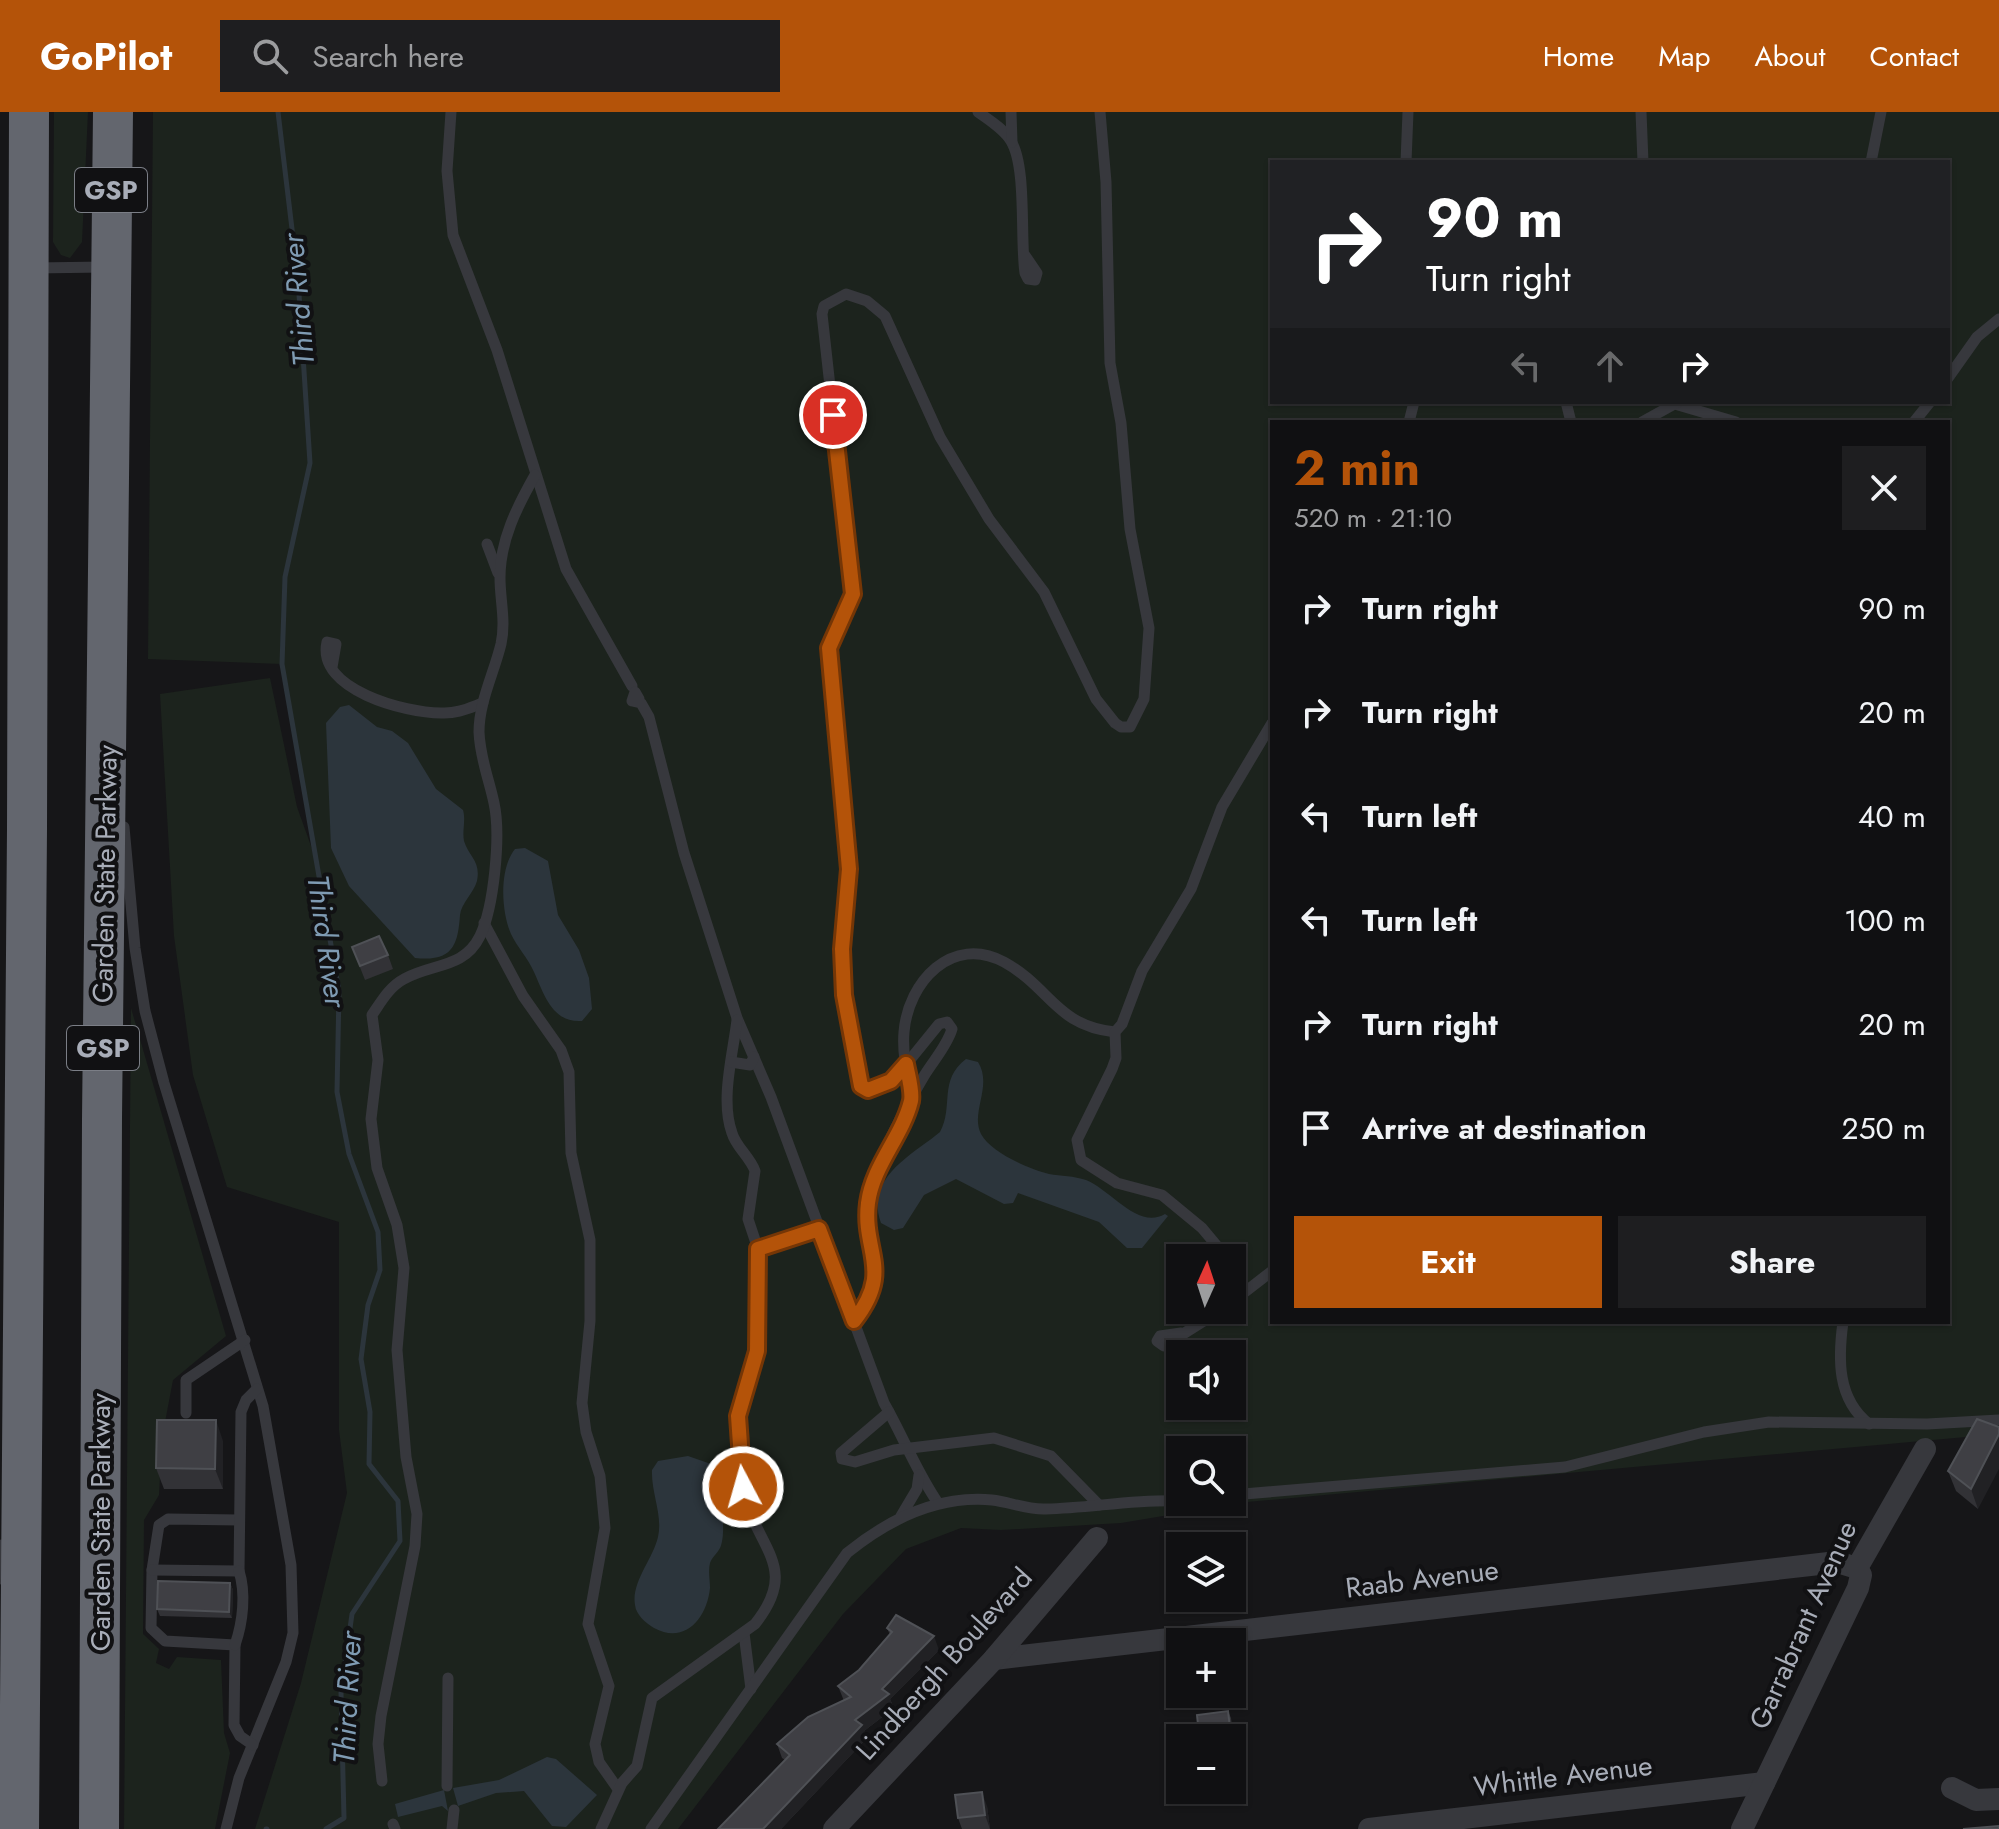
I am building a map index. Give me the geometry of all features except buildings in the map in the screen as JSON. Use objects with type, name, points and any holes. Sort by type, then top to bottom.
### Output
[{"type":"highway","name":"GSP","points":[[19,1829],[29,112]]},
{"type":"highway","name":"Garden State Parkway","points":[[99,1829],[109,267],[113,112]]},
{"type":"street","name":"Garrabrant Avenue","points":[[1742,1829],[1858,1588],[1861,1575],[1857,1568],[1925,1449]]},
{"type":"street","name":"Lindbergh Boulevard","points":[[834,1829],[994,1659],[1097,1538]]},
{"type":"street","name":"Raab Avenue","points":[[994,1659],[1837,1562],[1857,1568]]},
{"type":"street","name":"Whittle Avenue","points":[[1369,1829],[1764,1783]]},
{"type":"street","points":[[1952,1788],[1976,1800],[1999,1799]]},
{"type":"lane","points":[[451,112],[448,184],[453,235],[497,350],[566,569],[632,686]]},
{"type":"lane","points":[[978,112],[1012,142]]},
{"type":"lane","points":[[1011,112],[1012,142],[1018,162],[1025,273],[1028,279],[1035,280],[1037,273],[1024,254]]},
{"type":"lane","points":[[854,1321],[867,1304],[874,1282],[875,1251],[868,1216],[873,1183],[912,1099],[950,1034],[950,1024],[939,1024],[884,1085],[868,1090],[861,1086],[844,995],[842,949],[849,869],[829,648],[853,594],[822,314],[824,306],[846,294],[867,301],[885,316],[940,437],[989,519],[1044,592],[1096,699],[1115,723],[1130,727],[1144,699],[1149,628],[1130,529],[1121,423],[1110,363],[1106,182],[1100,112]]},
{"type":"lane","points":[[1406,160],[1408,112]]},
{"type":"lane","points":[[1641,112],[1643,160]]},
{"type":"lane","points":[[1871,160],[1881,112]]},
{"type":"lane","points":[[29,268],[109,267]]},
{"type":"lane","points":[[1950,375],[1977,337],[1999,319]]},
{"type":"lane","points":[[1645,420],[1670,404]]},
{"type":"lane","points":[[1675,404],[1729,420]]},
{"type":"lane","points":[[1916,420],[1928,404]]},
{"type":"lane","points":[[382,1781],[378,1744],[382,1706],[415,1546],[417,1514],[406,1457],[405,1412],[397,1350],[404,1268],[397,1225],[377,1168],[371,1119],[378,1060],[372,1015],[400,981],[444,967],[468,954],[484,923],[495,862],[496,815],[482,766],[480,721],[501,642],[504,621],[500,576],[511,519],[535,475]]},
{"type":"lane","points":[[487,544],[500,576]]},
{"type":"lane","points":[[108,635],[119,770]]},
{"type":"lane","points":[[332,667],[343,682],[365,695],[438,714],[471,714],[480,721]]},
{"type":"lane","points":[[639,699],[635,692],[632,701],[641,703],[649,717],[684,853],[737,1018],[889,1412],[909,1448],[919,1475],[938,1503]]},
{"type":"lane","points":[[457,713],[483,703]]},
{"type":"lane","points":[[1215,1244],[1202,1228],[1162,1195],[1117,1183],[1081,1160],[1077,1140],[1116,1058],[1115,1032],[1122,1024],[1149,959],[1191,889],[1222,807],[1270,726]]},
{"type":"lane","points":[[123,816],[135,948],[145,1011],[164,1083],[245,1340],[271,1450],[294,1604],[286,1662],[239,1778],[226,1829]]},
{"type":"lane","points":[[484,923],[528,1004],[561,1050],[569,1072],[571,1153],[590,1240],[590,1321],[582,1403],[586,1432],[600,1476],[605,1528],[588,1624],[609,1686],[595,1744],[599,1762],[618,1789]]},
{"type":"lane","points":[[912,1099],[904,1031],[913,998],[930,971],[958,956],[986,956],[1004,962],[1041,989],[1067,1017],[1083,1027],[1115,1032]]},
{"type":"lane","points":[[601,1829],[618,1789],[637,1766],[652,1698],[744,1633],[768,1608],[776,1588],[777,1570],[748,1509],[738,1429],[738,1416],[757,1351],[758,1249],[748,1219],[755,1171],[732,1136],[729,1118],[731,1062],[737,1018]]},
{"type":"lane","points":[[731,1062],[750,1065],[754,1057]]},
{"type":"lane","points":[[8,1420],[25,1117]]},
{"type":"lane","points":[[758,1249],[819,1229]]},
{"type":"lane","points":[[1246,1291],[1270,1273]]},
{"type":"lane","points":[[1181,1333],[1197,1324]]},
{"type":"lane","points":[[1843,1324],[1839,1352],[1841,1376],[1852,1408],[1869,1424]]},
{"type":"lane","points":[[186,1413],[186,1380],[245,1340]]},
{"type":"lane","points":[[253,1745],[240,1736],[234,1725],[235,1645],[241,1626],[241,1412],[246,1400],[257,1389]]},
{"type":"lane","points":[[889,1412],[868,1433],[847,1446],[841,1453],[842,1459],[855,1462],[909,1448],[994,1438],[1031,1449],[1062,1464],[1099,1505]]},
{"type":"lane","points":[[1246,1494],[1565,1467],[1704,1432],[1769,1422],[1869,1424],[1999,1420]]},
{"type":"lane","points":[[898,1519],[917,1489],[919,1475]]},
{"type":"lane","points":[[651,1829],[847,1553],[898,1519],[946,1500],[994,1500],[1044,1509],[1166,1500]]},
{"type":"lane","points":[[235,1645],[165,1641],[151,1628],[152,1570],[159,1525],[168,1519],[239,1520]]},
{"type":"lane","points":[[0,1579],[3,1532]]},
{"type":"lane","points":[[152,1570],[239,1571]]},
{"type":"lane","points":[[744,1633],[751,1689]]},
{"type":"lane","points":[[447,1786],[448,1678]]},
{"type":"lane","points":[[452,1829],[454,1810]]},
{"type":"shaded area","points":[[54,112],[88,112],[82,242],[70,258],[61,255],[53,242]]},
{"type":"shaded area","points":[[153,112],[1999,112],[1999,1434],[1246,1502],[1246,1436],[1166,1436],[1166,1516],[1121,1523],[1001,1530],[961,1528],[906,1549],[843,1614],[678,1829],[255,1829],[301,1683],[347,1493],[339,1430],[339,1222],[227,1187],[193,1075],[174,936],[160,694],[270,678],[297,807],[315,857],[282,664],[148,659]]},
{"type":"shaded area","points":[[349,705],[377,727],[392,731],[408,743],[436,789],[463,810],[464,841],[476,864],[477,881],[461,911],[455,943],[451,950],[437,957],[415,958],[349,886],[331,848],[326,723],[340,707]]},
{"type":"shaded area","points":[[525,848],[548,861],[558,915],[579,950],[589,978],[592,1009],[582,1021],[563,1017],[550,1006],[508,925],[503,890],[506,867],[515,849]]},
{"type":"shaded area","points":[[131,1008],[226,1336],[173,1380],[162,1438],[159,1495],[144,1520],[143,1634],[159,1649],[156,1663],[169,1669],[177,1657],[221,1660],[224,1733],[230,1753],[215,1829],[124,1829]]},
{"type":"shaded area","points":[[966,1059],[978,1062],[982,1071],[978,1126],[986,1141],[1002,1154],[1032,1168],[1086,1180],[1135,1213],[1155,1218],[1165,1214],[1168,1216],[1142,1248],[1127,1248],[1099,1222],[1018,1193],[1013,1203],[1004,1204],[956,1179],[924,1195],[903,1228],[894,1230],[881,1223],[879,1192],[885,1180],[905,1158],[940,1132],[952,1076]]},
{"type":"shaded area","points":[[688,1456],[711,1464],[722,1506],[722,1540],[710,1563],[708,1599],[699,1618],[685,1631],[665,1632],[654,1628],[636,1609],[636,1588],[658,1537],[652,1470],[658,1461]]},
{"type":"shaded area","points":[[547,1757],[556,1759],[597,1795],[566,1827],[552,1826],[524,1791],[496,1793],[458,1806],[453,1788],[499,1780]]},
{"type":"shaded area","points":[[444,1790],[448,1811],[442,1806],[398,1817],[395,1804]]},
{"type":"waterway","name":"Third River","points":[[278,112],[298,279],[310,463],[285,577],[282,664],[339,991],[337,1092],[349,1154],[378,1232],[380,1270],[368,1305],[361,1359],[370,1412],[369,1464],[398,1501],[400,1541],[352,1614],[341,1693],[344,1818],[326,1829]]},
{"type":"route","points":[[743,1487],[738,1416],[757,1351],[760,1323],[756,1267],[758,1249],[784,1237],[819,1229],[854,1321],[867,1304],[874,1282],[875,1251],[868,1216],[873,1183],[912,1099],[906,1064],[896,1077],[884,1085],[868,1090],[861,1086],[844,995],[842,949],[849,869],[838,775],[829,648],[853,594],[833,415]]}]
